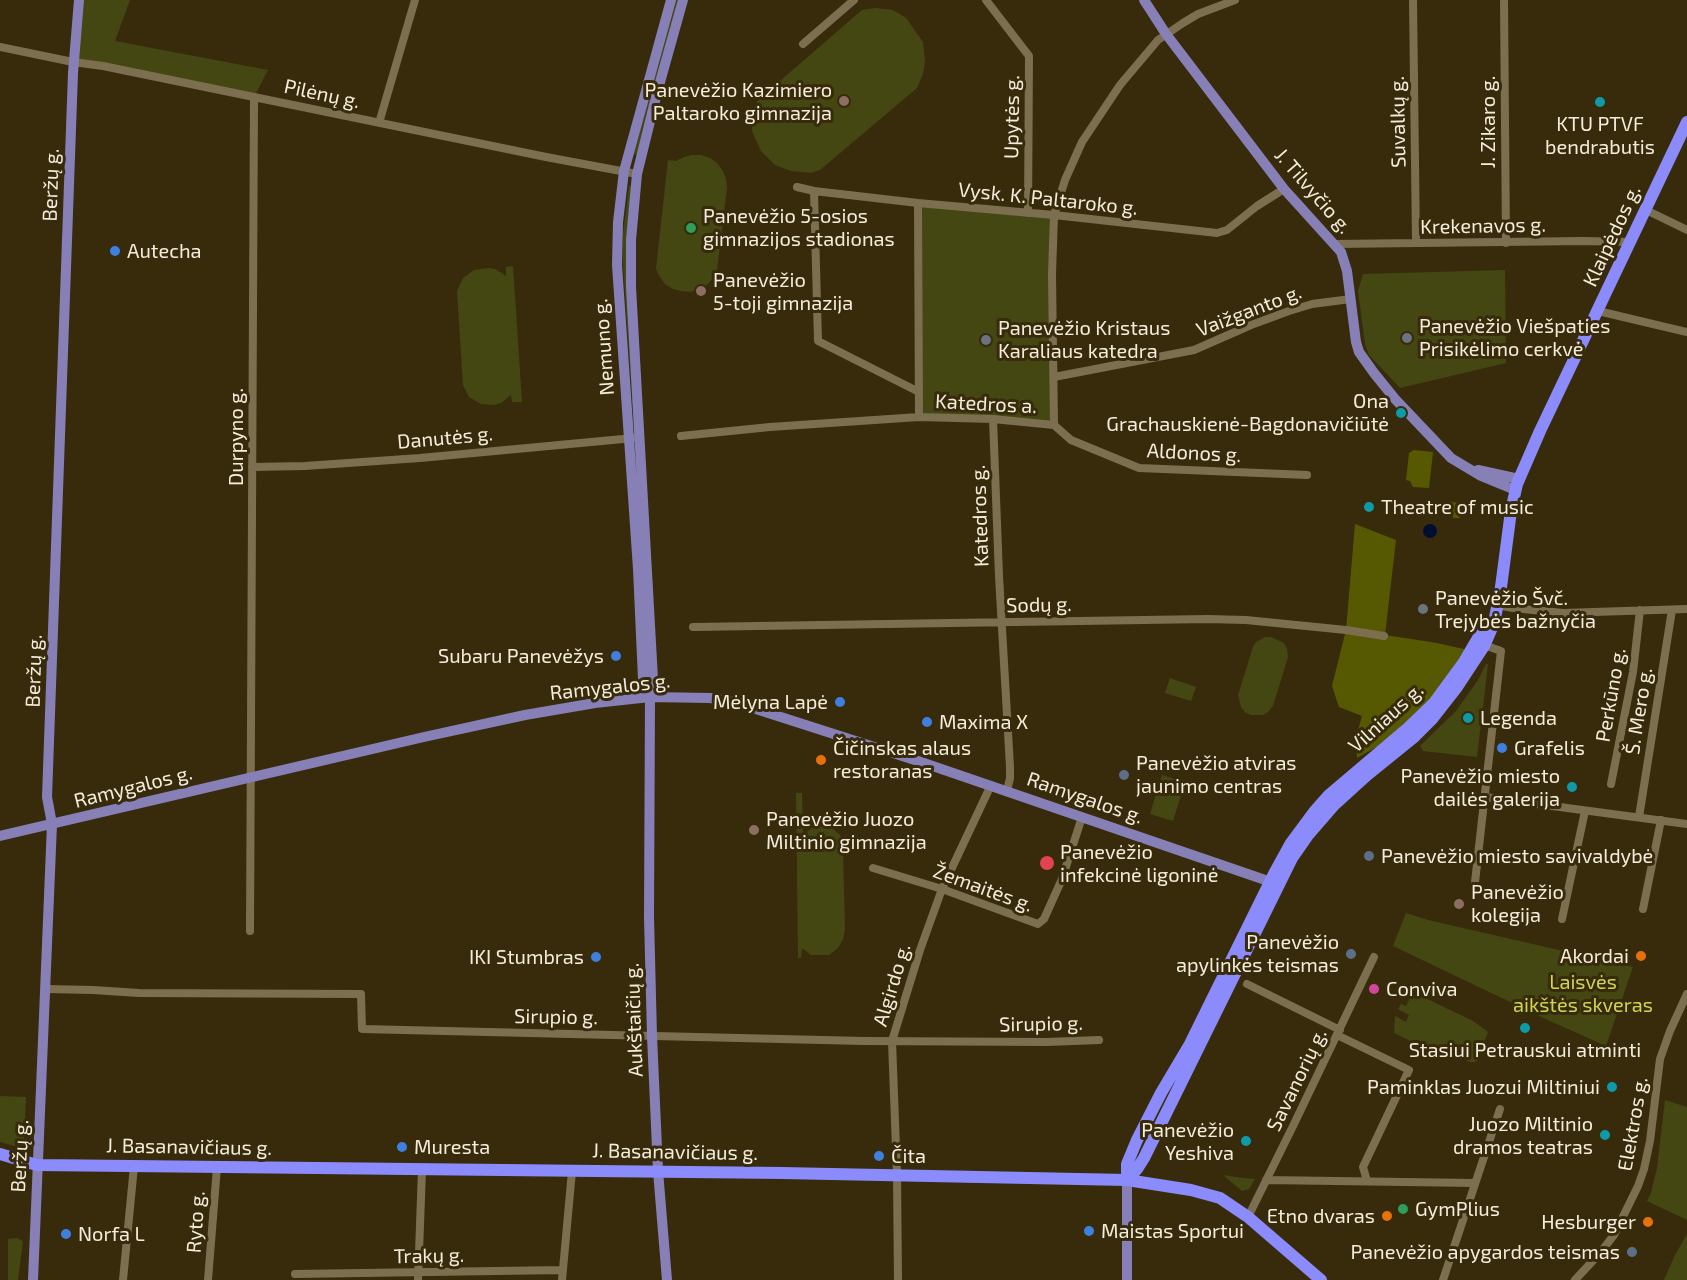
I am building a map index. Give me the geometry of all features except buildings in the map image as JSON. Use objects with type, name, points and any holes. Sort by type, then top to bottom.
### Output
[{"type":"highway","name":"Klaipėdos g.","points":[[1497,605],[1517,484],[1686,126]]},
{"type":"highway","name":"Vilniaus g.","points":[[1127,1180],[1144,1158],[1275,883],[1316,824],[1334,805],[1432,719],[1457,687],[1480,644],[1497,605]]},
{"type":"highway","name":"J. Basanavičiaus g.","points":[[0,1154],[37,1165],[658,1171],[1127,1180],[1191,1190],[1230,1204],[1321,1280]]},
{"type":"main road","name":"Beržų g.","points":[[33,1280],[52,824],[47,797],[73,62],[79,0]]},
{"type":"main road","name":"Nemuno g.","points":[[650,697],[643,679],[638,569],[617,265],[618,222],[624,171],[671,0]]},
{"type":"main road","name":"Nemuno g.","points":[[650,758],[650,697],[653,678],[631,278],[631,240],[637,174],[683,0]]},
{"type":"main road","name":"J. Tilvyčio g.","points":[[1144,0],[1166,34],[1284,189],[1341,252],[1345,262],[1356,342],[1364,360],[1395,399],[1451,458],[1469,468],[1504,474],[1517,484]]},
{"type":"main road","name":"Ramygalos g.","points":[[0,836],[525,715],[595,703],[650,697],[710,698],[734,702],[991,785],[1275,883]]},
{"type":"main road","name":"Aukštaičių g.","points":[[650,758],[651,1036],[658,1171],[667,1280]]},
{"type":"main road","points":[[1127,1180],[1127,1280]]},
{"type":"street","points":[[379,123],[415,0]]},
{"type":"street","points":[[803,44],[854,0]]},
{"type":"street","name":"Upytės g.","points":[[986,0],[1029,56],[1028,213]]},
{"type":"street","name":"Katedros a.","points":[[918,203],[919,417],[993,419],[1054,425],[1052,274],[1054,214],[1065,180],[1082,142],[1120,85],[1158,40],[1198,14],[1236,0]]},
{"type":"street","name":"Suvalkų g.","points":[[1413,0],[1416,243]]},
{"type":"street","name":"J. Zikaro g.","points":[[1504,0],[1506,243]]},
{"type":"street","name":"Pilėnų g.","points":[[0,47],[637,174]]},
{"type":"street","name":"Durpyno g.","points":[[250,931],[254,97]]},
{"type":"street","name":"Vysk. K. Paltaroko g.","points":[[797,187],[918,203],[1054,214],[1217,233],[1227,230],[1257,206],[1284,189]]},
{"type":"street","points":[[814,191],[818,341],[919,392]]},
{"type":"street","points":[[1646,210],[1687,230]]},
{"type":"street","name":"Krekenavos g.","points":[[1335,244],[1631,242]]},
{"type":"street","name":"Vaižganto g.","points":[[1054,378],[1194,350],[1289,311],[1312,304],[1351,299]]},
{"type":"street","points":[[1599,310],[1687,332]]},
{"type":"street","points":[[681,436],[770,427],[919,417]]},
{"type":"street","name":"Katedros g.","points":[[993,419],[1010,766],[1007,791]]},
{"type":"street","name":"Aldonos g.","points":[[1054,425],[1071,440],[1140,468],[1307,475]]},
{"type":"street","name":"Danutės g.","points":[[252,467],[305,466],[420,458],[641,437]]},
{"type":"street","points":[[1497,605],[1563,613],[1687,609]]},
{"type":"street","name":"Perkūno g.","points":[[1611,784],[1633,672],[1640,610]]},
{"type":"street","name":"Š. Mero g.","points":[[1639,817],[1672,610]]},
{"type":"street","name":"Sodų g.","points":[[693,627],[1246,620],[1384,636]]},
{"type":"street","points":[[1474,891],[1501,651],[1480,644]]},
{"type":"street","name":"Algirdo g.","points":[[898,1280],[892,1041],[920,950],[942,889],[991,785]]},
{"type":"street","points":[[1485,797],[1687,824]]},
{"type":"street","points":[[1562,919],[1585,811]]},
{"type":"street","name":"Žemaitės g.","points":[[873,868],[942,889],[1035,924],[1041,923],[1062,879],[1082,817]]},
{"type":"street","points":[[1642,909],[1661,820]]},
{"type":"street","name":"Savanorių g.","points":[[1248,1217],[1374,957]]},
{"type":"street","points":[[1247,984],[1409,1070],[1363,1167],[1367,1181]]},
{"type":"street","name":"Sirupio g.","points":[[46,989],[139,993],[361,994],[362,1029],[892,1041],[1099,1040]]},
{"type":"street","name":"Elektros g.","points":[[1575,1280],[1614,1235],[1638,1186],[1650,1141],[1660,1059],[1687,994]]},
{"type":"street","points":[[1443,1280],[1500,1109]]},
{"type":"street","points":[[123,1280],[134,1166]]},
{"type":"street","name":"Ryto g.","points":[[208,1280],[216,1167]]},
{"type":"street","points":[[418,1276],[422,1170]]},
{"type":"street","points":[[562,1280],[572,1171]]},
{"type":"street","points":[[1266,1180],[1475,1183]]},
{"type":"street","name":"Trakų g.","points":[[295,1274],[418,1276],[563,1270]]},
{"type":"green space","points":[[79,0],[130,0],[115,41],[268,70],[254,97],[73,62]]},
{"type":"green space","points":[[675,0],[679,0],[637,155],[634,154]]},
{"type":"green space","points":[[875,8],[893,10],[906,18],[923,42],[925,61],[917,88],[820,170],[811,173],[791,171],[775,165],[761,151],[752,131],[752,111],[758,100],[862,10]]},
{"type":"green space","name":"Panevėžio 5-osios gimnazijos stadionas","points":[[692,155],[701,155],[717,163],[723,171],[727,188],[717,270],[707,285],[690,292],[673,289],[665,284],[656,269],[668,160],[676,161]]},
{"type":"green space","points":[[629,186],[632,186],[634,430],[623,264],[623,234]]},
{"type":"green space","points":[[918,203],[1054,215],[1054,425],[919,417]]},
{"type":"green space","points":[[513,266],[522,402],[512,402],[511,395],[501,403],[481,404],[469,397],[463,385],[457,291],[463,278],[474,270],[495,269],[506,276],[506,267]]},
{"type":"green space","points":[[1505,270],[1506,363],[1400,388],[1369,355],[1365,344],[1358,291],[1363,274]]},
{"type":"green space","points":[[1265,637],[1271,637],[1284,643],[1288,657],[1273,706],[1263,715],[1251,715],[1241,707],[1238,695],[1253,647],[1256,642]]},
{"type":"green space","points":[[1488,664],[1477,757],[1423,751],[1420,746],[1456,711],[1478,680]]},
{"type":"green space","points":[[1170,678],[1196,687],[1191,701],[1165,693]]},
{"type":"green space","points":[[1162,775],[1185,782],[1173,821],[1150,814]]},
{"type":"green space","points":[[796,793],[802,793],[803,835],[812,828],[822,825],[832,828],[841,836],[845,929],[838,948],[829,955],[811,955],[802,948],[801,958],[798,958]]},
{"type":"green space","name":"Laisvės aikštės skveras","points":[[1406,913],[1633,967],[1606,1046],[1393,946]]},
{"type":"green space","points":[[1411,996],[1421,996],[1473,1021],[1488,1032],[1477,1061],[1470,1062],[1446,1051],[1435,1053],[1394,1033],[1395,1016],[1406,1022],[1409,1015],[1398,1009],[1401,1004],[1406,1006]]},
{"type":"green space","points":[[0,1096],[26,1097],[22,1145],[14,1146],[0,1142]]},
{"type":"green space","points":[[1665,1100],[1687,1107],[1687,1220],[1647,1201],[1657,1168]]},
{"type":"green space","points":[[1223,1175],[1255,1179],[1249,1189],[1242,1191]]},
{"type":"green space","points":[[1687,1234],[1687,1280],[1664,1280],[1675,1255]]},
{"type":"green space","points":[[16,1238],[23,1241],[18,1280],[8,1280],[8,1239]]},
{"type":"shaded area","points":[[1414,450],[1433,452],[1429,488],[1413,487],[1410,481],[1406,480],[1409,453]]},
{"type":"shaded area","points":[[1447,501],[1471,505],[1459,518],[1453,518],[1449,513],[1450,507]]},
{"type":"shaded area","points":[[1355,524],[1396,540],[1385,635],[1468,650],[1432,699],[1382,744],[1357,758],[1356,737],[1362,716],[1339,707],[1332,686],[1346,630]]},
{"type":"water","points":[[1427,524],[1433,524],[1437,531],[1433,538],[1427,538],[1423,534],[1423,528]]},
{"type":"place","name":"Panevėžio Kazimiero Paltaroko gimnazija","points":[[844,101]]},
{"type":"place","name":"KTU PTVF bendrabutis","points":[[1600,102]]},
{"type":"place","name":"Panevėžio 5-osios gimnazijos stadionas","points":[[691,228]]},
{"type":"place","name":"Autecha","points":[[115,251]]},
{"type":"place","name":"Panevėžio 5-toji gimnazija","points":[[701,291]]},
{"type":"place","name":"Panevėžio Viešpaties Prisikėlimo cerkvė","points":[[1407,338]]},
{"type":"place","name":"Panevėžio Kristaus Karaliaus katedra","points":[[986,340]]},
{"type":"place","name":"Ona Grachauskienė-Bagdonavičiūtė","points":[[1401,413]]},
{"type":"place","name":"Theatre of music","points":[[1369,507]]},
{"type":"place","name":"Panevėžio Švč. Trejybės bažnyčia","points":[[1423,609]]},
{"type":"place","name":"Subaru Panevėžys","points":[[616,656]]},
{"type":"place","name":"Mėlyna Lapė","points":[[840,702]]},
{"type":"place","name":"Legenda","points":[[1468,718]]},
{"type":"place","name":"Maxima X","points":[[927,722]]},
{"type":"place","name":"Grafelis","points":[[1502,748]]},
{"type":"place","name":"Čičinskas alaus restoranas","points":[[821,760]]},
{"type":"place","name":"Panevėžio atviras jaunimo centras","points":[[1124,775]]},
{"type":"place","name":"Panevėžio miesto dailės galerija","points":[[1572,787]]},
{"type":"place","name":"Panevėžio Juozo Miltinio gimnazija","points":[[754,830]]},
{"type":"place","name":"Panevėžio miesto savivaldybė","points":[[1369,856]]},
{"type":"place","name":"Panevėžio infekcinė ligoninė","points":[[1047,863]]},
{"type":"place","name":"Panevėžio kolegija","points":[[1459,904]]},
{"type":"place","name":"Panevėžio apylinkės teismas","points":[[1351,954]]},
{"type":"place","name":"Akordai","points":[[1641,956]]},
{"type":"place","name":"IKI Stumbras","points":[[596,957]]},
{"type":"place","name":"Conviva","points":[[1374,989]]},
{"type":"place","name":"Stasiui Petrauskui atminti","points":[[1525,1028]]},
{"type":"place","name":"Paminklas Juozui Miltiniui","points":[[1612,1087]]},
{"type":"place","name":"Juozo Miltinio dramos teatras","points":[[1605,1135]]},
{"type":"place","name":"Panevėžio Yeshiva","points":[[1246,1141]]},
{"type":"place","name":"Muresta","points":[[402,1147]]},
{"type":"place","name":"Čita","points":[[879,1156]]},
{"type":"place","name":"GymPlius","points":[[1403,1209]]},
{"type":"place","name":"Etno dvaras","points":[[1387,1216]]},
{"type":"place","name":"Hesburger","points":[[1648,1222]]},
{"type":"place","name":"Maistas Sportui","points":[[1089,1231]]},
{"type":"place","name":"Norfa L","points":[[66,1234]]},
{"type":"place","name":"Panevėžio apygardos teismas","points":[[1632,1252]]}]
